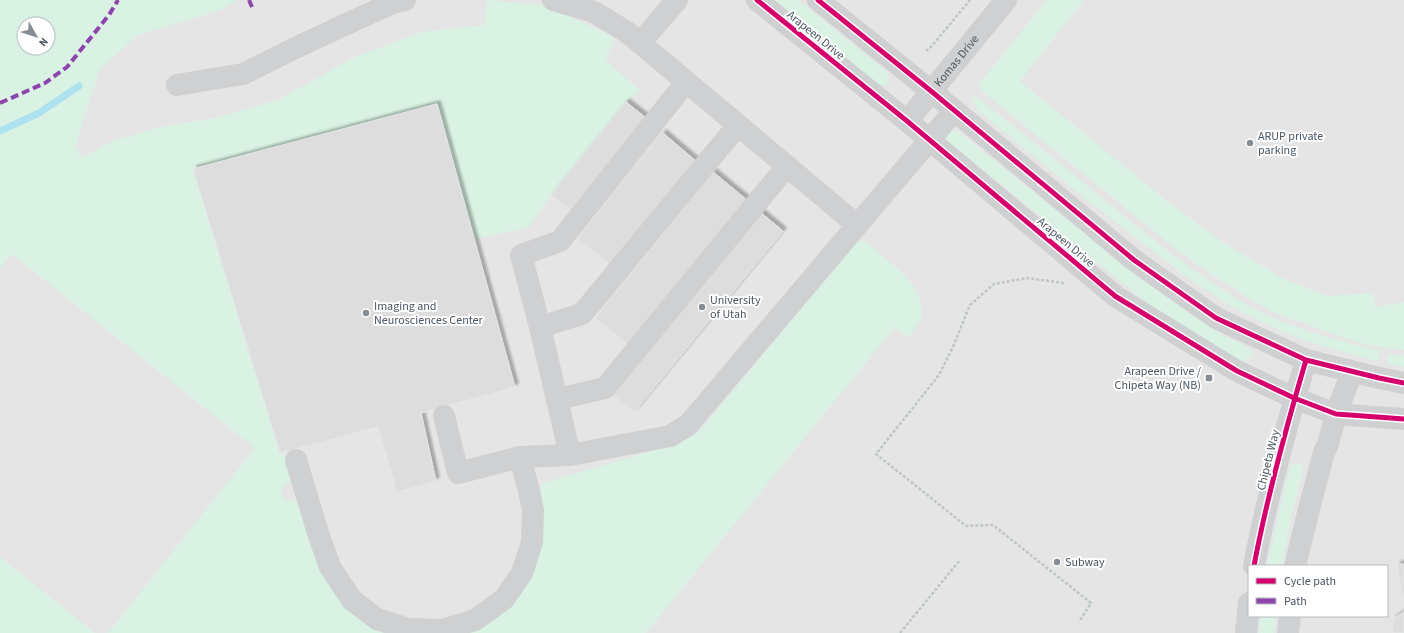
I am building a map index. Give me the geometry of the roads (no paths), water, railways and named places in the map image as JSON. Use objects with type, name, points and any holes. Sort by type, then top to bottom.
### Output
[{"type":"street","points":[[177,85],[243,74],[378,9],[392,3],[405,0]]},
{"type":"street","points":[[553,0],[594,12],[627,32],[857,225]]},
{"type":"street","points":[[640,43],[677,0]]},
{"type":"street","name":"Arapeen Drive","points":[[757,0],[930,140],[1115,296],[1237,371],[1294,398],[1336,414],[1404,419]]},
{"type":"street","points":[[818,0],[931,91],[1134,260],[1216,318],[1306,360],[1404,383]]},
{"type":"street","name":"Komas Drive","points":[[907,121],[1006,0]]},
{"type":"street","points":[[570,455],[558,399],[521,255],[560,241],[686,82]]},
{"type":"street","points":[[444,416],[458,472],[520,457],[570,455],[670,436],[688,425],[954,111]]},
{"type":"street","points":[[540,327],[582,314],[738,125]]},
{"type":"street","points":[[558,399],[605,388],[787,166]]},
{"type":"street","name":"Chipeta Way","points":[[1254,565],[1261,529],[1294,398],[1306,360]]},
{"type":"street","points":[[1295,565],[1309,509],[1336,414],[1352,372]]},
{"type":"street","points":[[296,460],[319,536],[330,566],[352,600],[378,619],[392,624],[408,629],[442,630],[475,620],[504,599],[522,573],[532,542],[533,510],[520,457]]},
{"type":"street","points":[[1246,633],[1248,613]]},
{"type":"street","points":[[1288,633],[1290,617]]},
{"type":"waterway","points":[[0,131],[39,113],[79,86]]},
{"type":"place","name":"ARUP private parking","points":[[1250,143]]},
{"type":"place","name":"University of Utah","points":[[702,307]]},
{"type":"place","name":"Imaging and Neurosciences Center","points":[[366,313]]},
{"type":"place","name":"Arapeen Drive / Chipeta Way (NB)","points":[[1209,378]]},
{"type":"place","name":"Subway","points":[[1057,562]]}]
